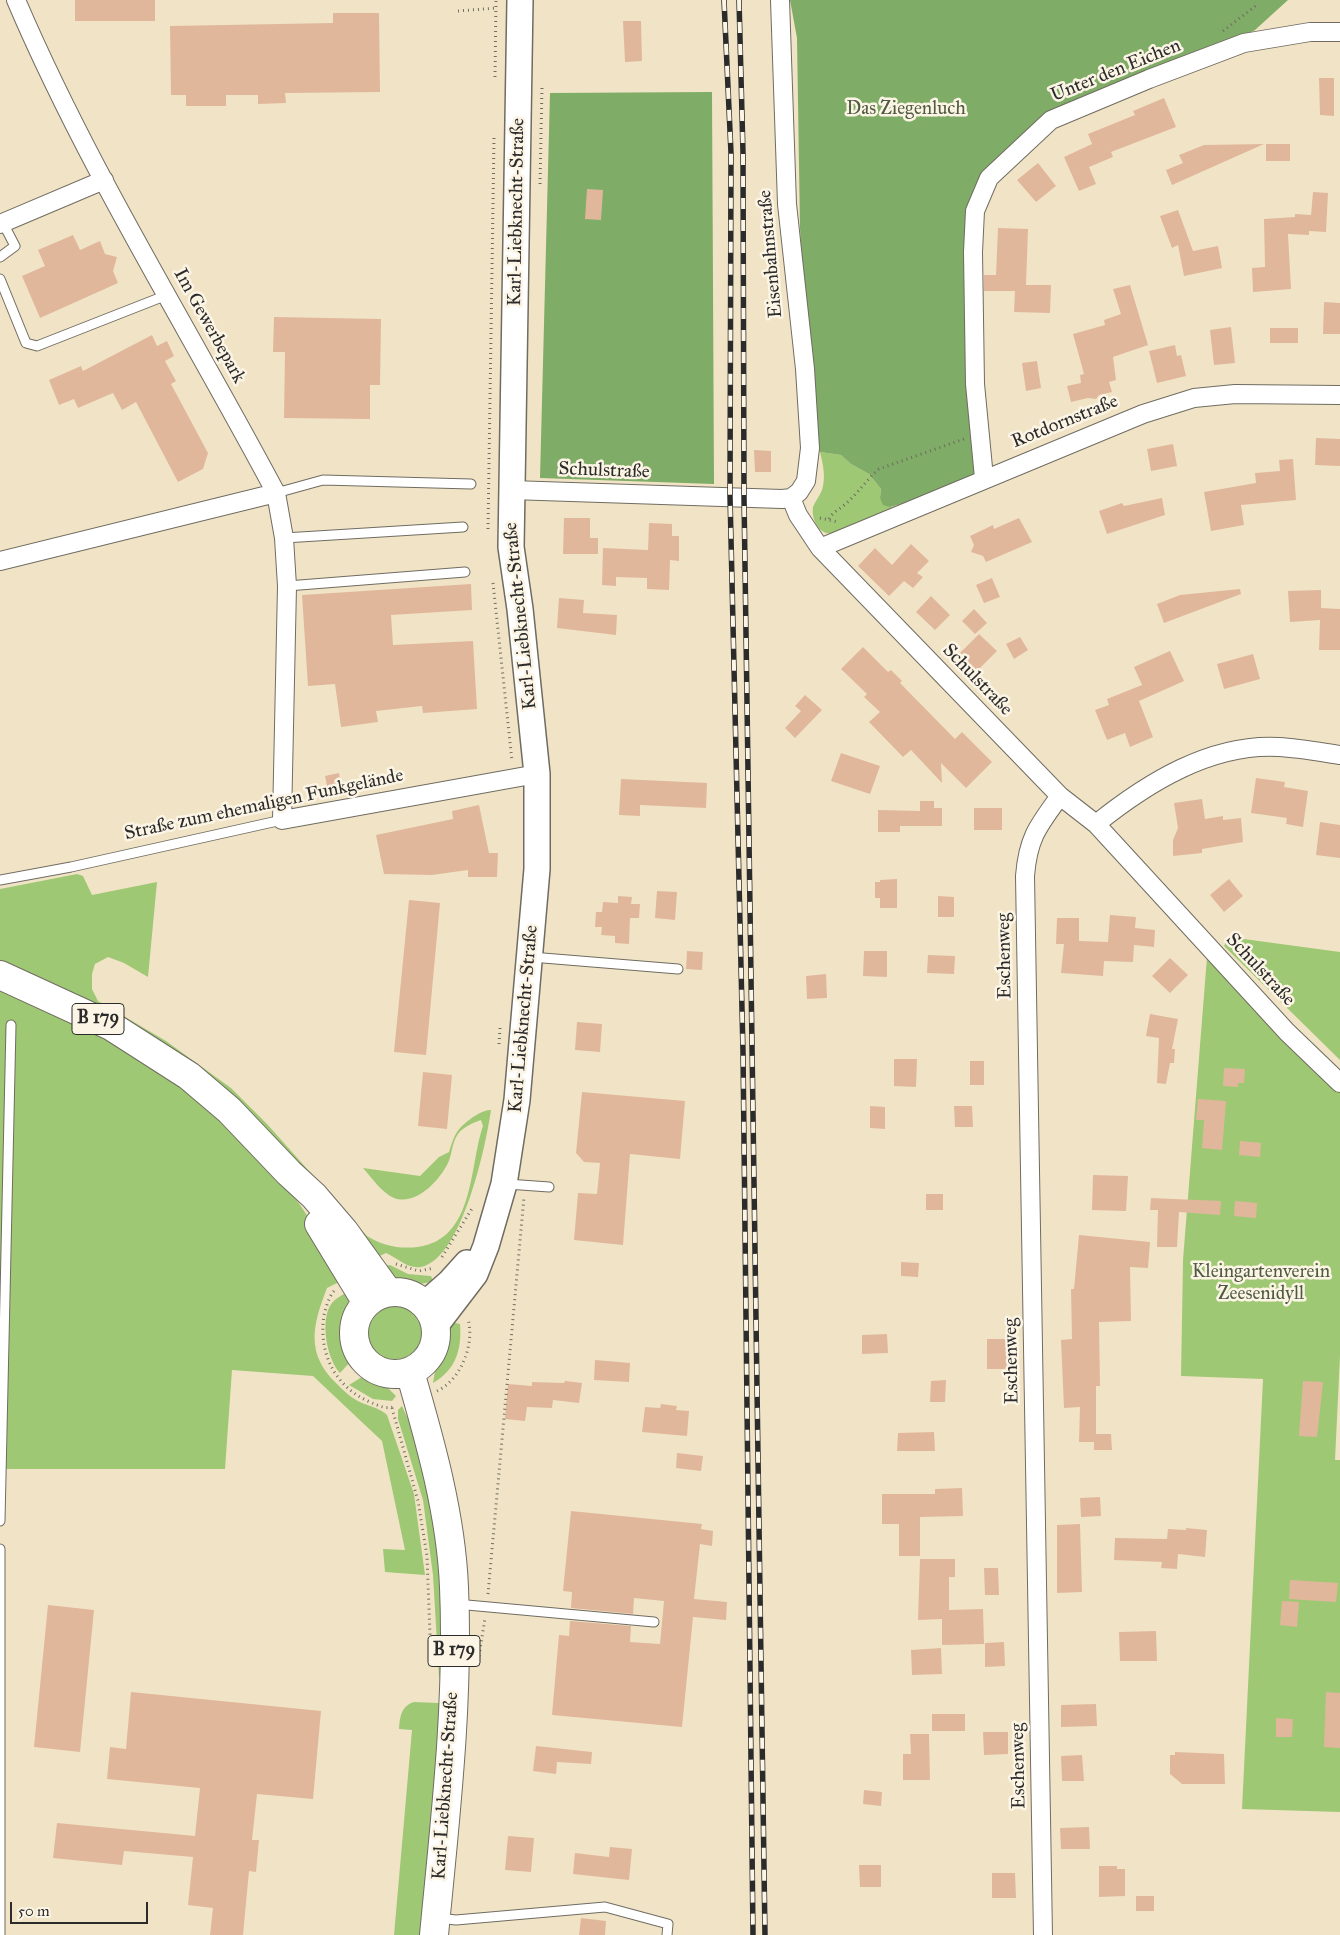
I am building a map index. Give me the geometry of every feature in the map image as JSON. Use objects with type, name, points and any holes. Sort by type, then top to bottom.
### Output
[{"type":"main road","name":"B 179","points":[[0,975],[111,1026],[167,1061],[229,1110],[289,1174],[314,1196],[338,1224],[377,1297]]},
{"type":"main road","points":[[401,1292],[414,1296],[430,1314],[436,1336],[428,1358],[410,1372],[385,1373],[364,1360],[357,1349],[354,1337],[355,1324],[359,1312],[377,1297],[401,1292]]},
{"type":"main road","name":"Karl-Liebknecht-Straße","points":[[410,1372],[443,1497],[454,1586],[454,1691],[435,1926]]},
{"type":"street","name":"Im Gewerbepark","points":[[16,0],[47,69],[104,180],[276,494],[284,538],[287,586],[282,820]]},
{"type":"street","name":"Karl-Liebknecht-Straße","points":[[430,1314],[449,1283],[491,1228],[515,1185],[517,1100],[537,869],[537,774],[520,609],[500,489],[520,0]]},
{"type":"street","name":"Eisenbahnstraße","points":[[780,0],[787,204],[805,369],[810,448],[806,481],[799,492],[791,498]]},
{"type":"street","name":"Unter den Eichen","points":[[984,478],[975,384],[973,252],[975,211],[989,178],[1051,120],[1132,86],[1244,43],[1310,32],[1340,32]]},
{"type":"street","points":[[2,224],[104,180]]},
{"type":"street","name":"Rotdornstraße","points":[[820,548],[984,478],[1143,414],[1194,398],[1234,394],[1340,395]]},
{"type":"street","name":"Schulstraße","points":[[500,489],[791,498],[803,523],[820,548],[1060,796],[1096,824],[1287,1032],[1340,1084]]},
{"type":"street","points":[[0,561],[276,494]]},
{"type":"street","points":[[1096,824],[1118,806],[1158,781],[1190,764],[1220,755],[1243,749],[1279,747],[1340,755]]},
{"type":"street","name":"Straße zum ehemaligen Funkgelände","points":[[282,820],[537,774]]},
{"type":"street","name":"Eschenweg","points":[[1043,1935],[1025,876],[1027,852],[1035,830],[1060,796]]},
{"type":"street","name":"Karl-Liebknecht-Straße","points":[[430,1314],[459,1296],[475,1274],[491,1228]]},
{"type":"lane","points":[[0,256],[15,246],[2,224]]},
{"type":"lane","points":[[0,279],[26,343],[31,346],[37,346],[167,295]]},
{"type":"lane","points":[[276,494],[323,480],[471,484]]},
{"type":"lane","points":[[284,538],[463,527]]},
{"type":"lane","points":[[287,586],[465,572]]},
{"type":"lane","name":"Straße zum ehemaligen Funkgelände","points":[[0,880],[71,867],[282,820]]},
{"type":"lane","points":[[530,956],[678,969]]},
{"type":"lane","points":[[0,1521],[11,1025]]},
{"type":"lane","points":[[515,1185],[549,1187]]},
{"type":"lane","points":[[0,1549],[0,1935]]},
{"type":"lane","points":[[454,1604],[654,1622]]},
{"type":"lane","points":[[435,1926],[456,1920],[605,1907],[668,1924],[667,1935]]},
{"type":"path","points":[[495,80],[496,0]]},
{"type":"path","points":[[540,194],[542,82]]},
{"type":"path","points":[[494,128],[500,489]]},
{"type":"path","points":[[829,519],[879,469],[953,444],[974,435],[978,428]]},
{"type":"path","points":[[803,523],[817,518],[829,519],[845,526],[852,534]]},
{"type":"path","points":[[498,1047],[499,1038]]},
{"type":"path","points":[[478,1664],[487,1606],[515,1185]]},
{"type":"path","points":[[435,1267],[472,1209],[475,1201]]},
{"type":"path","points":[[418,1399],[444,1388],[462,1365],[469,1346],[469,1323],[459,1296]]},
{"type":"path","points":[[392,1408],[418,1501],[427,1556],[431,1644]]},
{"type":"green space","name":"Das Ziegenluch","points":[[790,0],[1288,0],[1255,30],[1196,62],[1051,120],[1010,156],[975,211],[984,478],[909,510],[905,503],[890,507],[883,505],[880,498],[881,489],[869,474],[851,464],[841,455],[820,452],[809,373],[800,228],[797,38]]},
{"type":"green space","points":[[712,92],[714,484],[540,478],[550,93]]},
{"type":"green space","points":[[820,452],[841,455],[851,464],[869,474],[881,489],[880,498],[890,507],[898,506],[840,532],[824,532],[817,526],[813,517],[813,507],[822,490],[824,480]]},
{"type":"green space","points":[[77,874],[83,876],[92,895],[157,882],[148,977],[124,963],[108,957],[95,964],[92,974],[92,989],[98,1001],[166,1041],[231,1088],[267,1124],[367,1236],[391,1246],[404,1248],[418,1247],[437,1241],[450,1230],[460,1216],[467,1198],[483,1126],[481,1120],[460,1132],[454,1141],[444,1170],[433,1184],[418,1195],[402,1200],[394,1198],[385,1193],[363,1168],[420,1176],[439,1157],[449,1152],[456,1134],[463,1125],[482,1112],[491,1110],[484,1148],[470,1199],[449,1244],[436,1259],[421,1267],[416,1267],[407,1265],[386,1253],[373,1259],[294,1161],[0,967],[0,889]]},
{"type":"green space","points":[[1229,937],[1340,952],[1340,1060],[1224,946]]},
{"type":"green space","name":"Kleingartenverein Zeesenidyll","points":[[1207,957],[1340,1088],[1340,1356],[1335,1460],[1340,1460],[1340,1812],[1242,1809],[1263,1379],[1181,1376],[1183,1260]]},
{"type":"green space","points":[[0,991],[82,1026],[123,1048],[162,1074],[200,1102],[235,1132],[267,1164],[295,1198],[315,1228],[343,1280],[327,1288],[318,1314],[315,1338],[320,1361],[326,1372],[348,1394],[387,1415],[414,1494],[425,1575],[385,1572],[383,1549],[405,1550],[382,1441],[313,1376],[232,1370],[225,1469],[0,1469]]},
{"type":"green space","points":[[390,1265],[408,1274],[431,1276],[433,1281],[412,1284],[399,1280],[383,1266]]},
{"type":"green space","points":[[348,1291],[344,1340],[351,1361],[340,1373],[331,1359],[325,1329],[328,1310],[332,1303]]},
{"type":"green space","points":[[388,1304],[400,1304],[410,1308],[418,1316],[422,1332],[418,1348],[410,1356],[400,1360],[388,1360],[378,1356],[370,1348],[366,1338],[366,1326],[370,1316],[378,1308]]},
{"type":"green space","points":[[450,1322],[460,1324],[460,1342],[456,1358],[447,1372],[433,1383],[436,1364],[445,1350],[447,1326]]},
{"type":"green space","points":[[365,1375],[384,1384],[396,1396],[392,1401],[373,1399],[349,1385]]},
{"type":"green space","points":[[402,1406],[416,1438],[426,1471],[433,1505],[441,1574],[445,1678],[439,1677],[433,1575],[423,1500],[398,1419],[398,1410]]},
{"type":"green space","points":[[414,1702],[439,1703],[445,1709],[425,1935],[394,1935],[412,1730],[399,1729],[404,1709]]},
{"type":"building","points":[[75,0],[155,0],[155,21],[75,21]]},
{"type":"building","points":[[333,13],[379,13],[380,92],[285,93],[286,103],[258,104],[258,95],[226,95],[226,106],[186,106],[186,95],[171,95],[170,26],[333,23]]},
{"type":"building","points":[[623,21],[641,21],[642,61],[625,62]]},
{"type":"building","points":[[1319,78],[1334,78],[1334,116],[1320,115]]},
{"type":"building","points":[[1164,98],[1176,127],[1111,152],[1113,157],[1089,167],[1096,184],[1079,191],[1064,157],[1092,144],[1088,134],[1135,115],[1133,111]]},
{"type":"building","points":[[1264,144],[1172,185],[1166,170],[1183,163],[1179,155],[1204,145]]},
{"type":"building","points":[[1266,144],[1290,144],[1290,161],[1266,161]]},
{"type":"building","points":[[1038,163],[1056,186],[1036,202],[1017,180]]},
{"type":"building","points":[[587,189],[603,190],[601,220],[585,219]]},
{"type":"building","points":[[1313,192],[1328,193],[1326,232],[1309,231],[1309,235],[1288,234],[1291,289],[1253,292],[1252,268],[1265,267],[1264,219],[1295,217],[1295,214],[1311,215]]},
{"type":"building","points":[[1178,210],[1193,251],[1218,246],[1222,268],[1184,276],[1178,245],[1172,248],[1160,216]]},
{"type":"building","points":[[998,228],[1028,229],[1026,285],[1051,285],[1050,313],[1014,312],[1015,291],[984,291],[984,275],[996,275]]},
{"type":"building","points":[[73,235],[80,250],[100,241],[105,254],[117,257],[113,271],[118,283],[40,318],[22,276],[45,266],[38,250]]},
{"type":"building","points":[[1130,285],[1148,345],[1113,357],[1116,380],[1109,382],[1112,392],[1099,395],[1096,399],[1088,398],[1071,402],[1067,386],[1081,383],[1080,375],[1084,374],[1073,334],[1105,325],[1104,320],[1121,314],[1113,289]]},
{"type":"building","points":[[1324,302],[1340,303],[1340,334],[1323,334]]},
{"type":"building","points":[[274,317],[381,319],[380,385],[370,385],[370,419],[284,418],[285,352],[273,352]]},
{"type":"building","points":[[1231,327],[1235,363],[1214,365],[1210,330]]},
{"type":"building","points":[[1270,328],[1298,328],[1298,343],[1270,343]]},
{"type":"building","points":[[152,335],[157,346],[167,341],[174,356],[165,361],[176,381],[171,384],[208,453],[203,469],[178,482],[136,402],[122,410],[113,393],[78,408],[74,399],[59,405],[49,380],[81,366],[83,371]]},
{"type":"building","points":[[1175,345],[1177,356],[1181,355],[1186,376],[1157,383],[1149,351]]},
{"type":"building","points":[[1037,361],[1041,388],[1026,391],[1022,363]]},
{"type":"building","points":[[1316,438],[1340,439],[1340,466],[1315,465]]},
{"type":"building","points":[[1173,444],[1177,466],[1151,471],[1147,449]]},
{"type":"building","points":[[754,450],[771,451],[771,472],[755,472]]},
{"type":"building","points":[[1293,459],[1296,500],[1241,505],[1244,525],[1211,531],[1204,492],[1256,483],[1255,473],[1280,471],[1279,460]]},
{"type":"building","points":[[1162,498],[1165,515],[1107,534],[1099,511],[1122,503],[1124,506]]},
{"type":"building","points":[[564,518],[590,518],[590,538],[598,538],[598,554],[563,554]]},
{"type":"building","points":[[1019,518],[1032,542],[986,562],[983,556],[971,552],[974,545],[970,536],[993,525],[994,529]]},
{"type":"building","points":[[649,523],[672,524],[672,536],[679,536],[679,561],[670,560],[669,590],[647,589],[647,578],[616,577],[616,586],[602,585],[603,548],[648,550]]},
{"type":"building","points":[[911,544],[929,561],[917,573],[923,577],[913,588],[904,581],[889,596],[858,566],[875,548],[892,565]]},
{"type":"building","points":[[992,578],[1000,597],[984,603],[976,585]]},
{"type":"building","points":[[471,584],[472,610],[391,615],[393,645],[473,641],[477,709],[423,713],[422,706],[376,711],[378,722],[341,727],[335,684],[308,686],[302,595]]},
{"type":"building","points":[[1240,589],[1241,594],[1164,623],[1157,604],[1180,595]]},
{"type":"building","points":[[1321,590],[1321,608],[1340,609],[1340,650],[1319,650],[1320,620],[1290,622],[1288,591]]},
{"type":"building","points":[[931,596],[950,615],[935,630],[916,612]]},
{"type":"building","points":[[559,598],[584,600],[583,613],[617,615],[616,635],[557,628]]},
{"type":"building","points":[[974,609],[987,623],[975,634],[962,621]]},
{"type":"building","points":[[979,634],[997,651],[977,671],[959,654]]},
{"type":"building","points":[[1020,637],[1028,650],[1014,659],[1006,644]]},
{"type":"building","points":[[863,647],[888,672],[891,670],[902,681],[900,683],[955,739],[962,732],[992,762],[966,788],[941,763],[942,783],[911,750],[903,757],[869,722],[880,712],[864,697],[867,694],[841,669]]},
{"type":"building","points":[[1170,651],[1184,681],[1139,701],[1153,737],[1130,747],[1125,733],[1107,740],[1095,710],[1109,705],[1107,699],[1142,685],[1134,667]]},
{"type":"building","points":[[1253,654],[1260,679],[1224,689],[1217,664]]},
{"type":"building","points":[[805,695],[822,710],[795,738],[785,728],[801,711],[795,706]]},
{"type":"building","points":[[841,753],[880,766],[870,794],[831,781]]},
{"type":"building","points":[[339,773],[342,793],[329,795],[325,776]]},
{"type":"building","points":[[1256,778],[1285,782],[1284,787],[1308,791],[1303,827],[1286,824],[1287,818],[1251,813]]},
{"type":"building","points":[[621,779],[707,783],[706,808],[640,805],[640,816],[619,815]]},
{"type":"building","points":[[1202,799],[1205,819],[1223,816],[1223,820],[1241,818],[1243,842],[1202,849],[1202,853],[1173,856],[1173,840],[1178,828],[1174,803]]},
{"type":"building","points":[[920,801],[934,801],[934,808],[942,808],[942,826],[900,826],[900,832],[878,832],[878,810],[920,811]]},
{"type":"building","points":[[479,805],[489,853],[498,853],[497,877],[468,877],[468,870],[432,875],[384,874],[376,835],[453,819],[452,811]]},
{"type":"building","points":[[974,808],[1002,808],[1002,830],[974,830]]},
{"type":"building","points":[[1320,822],[1340,825],[1340,858],[1316,855]]},
{"type":"building","points":[[897,879],[897,908],[880,908],[880,898],[875,898],[875,882]]},
{"type":"building","points":[[1229,879],[1243,896],[1224,912],[1210,895]]},
{"type":"building","points":[[657,891],[677,892],[675,920],[655,918]]},
{"type":"building","points":[[618,896],[632,897],[631,904],[640,904],[639,918],[630,918],[629,944],[615,943],[615,936],[601,935],[602,927],[595,927],[596,912],[602,912],[603,902],[618,903]]},
{"type":"building","points":[[938,896],[954,897],[954,917],[938,917]]},
{"type":"building","points":[[409,900],[440,903],[426,1055],[394,1052]]},
{"type":"building","points":[[1110,915],[1136,917],[1135,928],[1155,930],[1154,947],[1134,945],[1133,962],[1104,961],[1103,976],[1061,973],[1064,944],[1056,944],[1057,918],[1079,918],[1079,941],[1108,942]]},
{"type":"building","points":[[687,951],[703,952],[702,970],[686,969]]},
{"type":"building","points":[[864,951],[887,951],[887,977],[863,976]]},
{"type":"building","points":[[928,955],[955,956],[954,974],[927,973]]},
{"type":"building","points":[[1170,958],[1188,975],[1170,993],[1152,976]]},
{"type":"building","points":[[826,974],[827,998],[807,999],[806,976]]},
{"type":"building","points":[[1150,1014],[1178,1019],[1172,1049],[1175,1049],[1174,1063],[1170,1063],[1166,1084],[1157,1083],[1159,1038],[1146,1036]]},
{"type":"building","points":[[577,1022],[602,1024],[600,1052],[575,1050]]},
{"type":"building","points":[[894,1059],[917,1059],[916,1087],[894,1086]]},
{"type":"building","points":[[970,1061],[984,1061],[984,1085],[970,1085]]},
{"type":"building","points":[[1224,1068],[1245,1069],[1244,1083],[1238,1083],[1238,1087],[1223,1086]]},
{"type":"building","points":[[423,1072],[452,1075],[447,1129],[418,1126]]},
{"type":"building","points":[[582,1092],[685,1101],[680,1159],[630,1154],[623,1245],[574,1240],[578,1193],[597,1194],[600,1163],[584,1162],[576,1153]]},
{"type":"building","points":[[1198,1099],[1226,1101],[1222,1150],[1202,1148],[1204,1120],[1196,1120]]},
{"type":"building","points":[[870,1106],[885,1107],[885,1129],[870,1128]]},
{"type":"building","points":[[954,1106],[972,1106],[973,1127],[955,1127]]},
{"type":"building","points":[[1240,1141],[1261,1143],[1260,1157],[1239,1155]]},
{"type":"building","points":[[1093,1175],[1128,1176],[1126,1211],[1092,1210]]},
{"type":"building","points":[[926,1194],[943,1194],[943,1210],[926,1210]]},
{"type":"building","points":[[1151,1198],[1221,1201],[1220,1215],[1179,1212],[1177,1247],[1157,1247],[1158,1210],[1150,1210]]},
{"type":"building","points":[[1235,1201],[1257,1203],[1256,1218],[1234,1216]]},
{"type":"building","points":[[1079,1235],[1150,1242],[1148,1268],[1130,1267],[1131,1321],[1099,1322],[1100,1386],[1096,1386],[1096,1434],[1111,1434],[1112,1450],[1094,1450],[1094,1442],[1079,1442],[1080,1407],[1064,1408],[1061,1340],[1072,1339],[1071,1289],[1074,1289]]},
{"type":"building","points":[[901,1262],[919,1263],[918,1277],[901,1276]]},
{"type":"building","points":[[887,1334],[888,1353],[862,1354],[862,1335]]},
{"type":"building","points":[[987,1339],[1006,1339],[1007,1369],[987,1369]]},
{"type":"building","points":[[595,1360],[630,1363],[629,1382],[594,1380]]},
{"type":"building","points":[[946,1380],[945,1402],[930,1402],[931,1381]]},
{"type":"building","points":[[565,1381],[582,1383],[579,1403],[553,1400],[552,1408],[527,1407],[525,1421],[505,1419],[508,1384],[532,1386],[532,1382],[564,1383]]},
{"type":"building","points":[[1303,1381],[1323,1382],[1317,1437],[1299,1436]]},
{"type":"building","points":[[661,1404],[677,1406],[676,1410],[689,1411],[687,1436],[642,1432],[645,1407],[660,1408]]},
{"type":"building","points":[[934,1432],[935,1451],[897,1451],[898,1433]]},
{"type":"building","points":[[677,1453],[703,1456],[701,1471],[676,1468]]},
{"type":"building","points":[[962,1488],[963,1516],[920,1517],[920,1556],[899,1556],[899,1524],[882,1524],[882,1494],[935,1494],[935,1489]]},
{"type":"building","points":[[1100,1497],[1101,1516],[1081,1517],[1080,1498]]},
{"type":"building","points":[[571,1511],[702,1524],[701,1529],[713,1531],[712,1546],[700,1544],[694,1599],[727,1602],[726,1620],[693,1617],[682,1727],[552,1715],[559,1635],[569,1636],[570,1621],[631,1626],[630,1642],[660,1644],[664,1601],[634,1598],[633,1614],[571,1608],[572,1592],[563,1591]]},
{"type":"building","points":[[1080,1524],[1082,1592],[1057,1593],[1057,1525]]},
{"type":"building","points":[[1186,1528],[1207,1530],[1205,1557],[1178,1554],[1177,1569],[1161,1568],[1162,1562],[1114,1560],[1115,1538],[1167,1539],[1168,1529],[1186,1530]]},
{"type":"building","points":[[920,1559],[955,1559],[955,1577],[949,1577],[949,1610],[983,1609],[984,1644],[942,1645],[942,1619],[918,1620]]},
{"type":"building","points":[[984,1568],[998,1568],[999,1595],[985,1595]]},
{"type":"building","points":[[1290,1580],[1338,1583],[1336,1602],[1289,1599]]},
{"type":"building","points":[[1282,1601],[1299,1602],[1297,1627],[1280,1625]]},
{"type":"building","points":[[48,1605],[94,1610],[80,1752],[34,1747]]},
{"type":"building","points":[[1156,1631],[1157,1661],[1120,1661],[1119,1632]]},
{"type":"building","points":[[1004,1642],[1005,1666],[985,1667],[985,1643]]},
{"type":"building","points":[[941,1648],[942,1674],[912,1675],[911,1650]]},
{"type":"building","points":[[131,1692],[321,1711],[313,1799],[257,1794],[252,1840],[259,1840],[256,1872],[249,1871],[243,1935],[210,1935],[213,1908],[188,1905],[193,1857],[124,1851],[122,1865],[53,1858],[57,1823],[195,1836],[200,1788],[107,1779],[110,1747],[126,1749]]},
{"type":"building","points":[[1326,1692],[1340,1693],[1340,1748],[1324,1747]]},
{"type":"building","points":[[1096,1704],[1097,1726],[1061,1727],[1061,1705]]},
{"type":"building","points":[[932,1714],[965,1714],[965,1731],[932,1731]]},
{"type":"building","points":[[1276,1718],[1293,1719],[1292,1737],[1276,1737]]},
{"type":"building","points":[[983,1732],[1008,1732],[1008,1754],[984,1755]]},
{"type":"building","points":[[910,1734],[929,1734],[930,1780],[903,1780],[903,1754],[911,1754]]},
{"type":"building","points":[[536,1746],[592,1752],[591,1764],[557,1762],[556,1774],[533,1771]]},
{"type":"building","points":[[1175,1752],[1224,1754],[1225,1784],[1182,1784],[1170,1774],[1170,1755],[1175,1755]]},
{"type":"building","points":[[1082,1755],[1084,1781],[1062,1781],[1061,1756]]},
{"type":"building","points":[[864,1790],[882,1792],[881,1806],[863,1804]]},
{"type":"building","points":[[1089,1827],[1090,1849],[1061,1849],[1060,1828]]},
{"type":"building","points":[[508,1836],[534,1838],[531,1872],[505,1870]]},
{"type":"building","points":[[610,1847],[632,1849],[629,1880],[573,1874],[575,1853],[609,1857]]},
{"type":"building","points":[[859,1865],[881,1865],[881,1887],[860,1887]]},
{"type":"building","points":[[1099,1866],[1117,1866],[1117,1869],[1125,1869],[1125,1896],[1099,1897]]},
{"type":"building","points":[[992,1873],[1015,1873],[1016,1898],[992,1898]]},
{"type":"building","points":[[1136,1896],[1154,1896],[1154,1911],[1136,1911]]},
{"type":"building","points":[[581,1918],[606,1921],[605,1935],[579,1935]]},
{"type":"railway","points":[[724,0],[731,153],[730,496],[743,1052],[753,1935]]},
{"type":"railway","points":[[739,0],[743,153],[744,497],[765,1935]]}]
